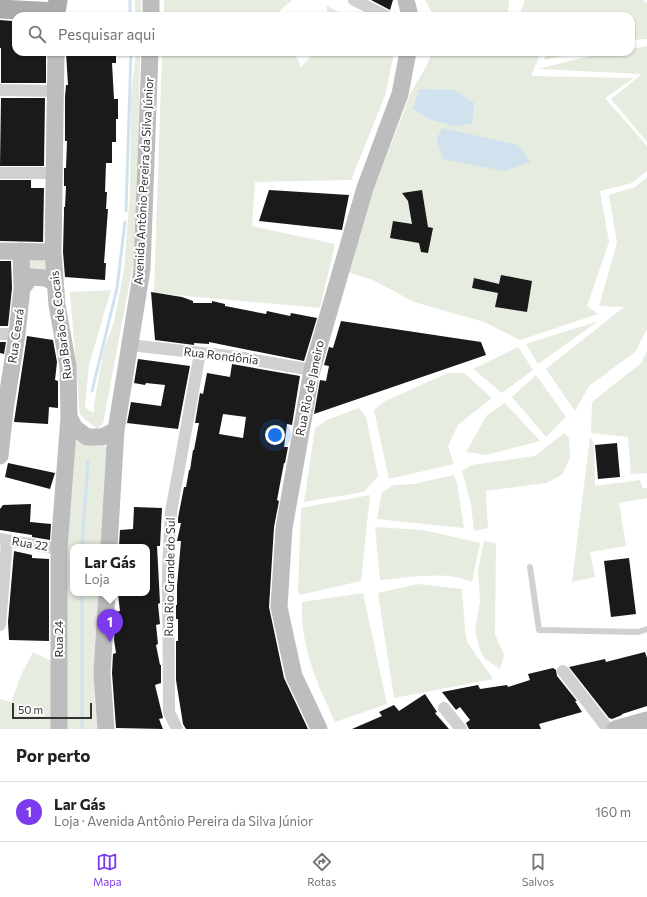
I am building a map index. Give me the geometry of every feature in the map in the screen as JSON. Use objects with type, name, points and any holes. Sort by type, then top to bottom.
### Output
[{"type":"main road","points":[[0,9],[57,9]]},
{"type":"street","points":[[151,0],[152,12]]},
{"type":"street","points":[[354,0],[378,12]]},
{"type":"street","points":[[406,0],[409,12]]},
{"type":"street","name":"Rua Barão de Cocais","points":[[56,56],[53,252],[57,305],[68,366],[69,417],[59,549]]},
{"type":"street","name":"Avenida Antônio Pereira da Silva Júnior","points":[[109,544],[116,430],[142,270],[150,56]]},
{"type":"street","name":"Rua Rio de Janeiro","points":[[319,729],[294,676],[279,607],[284,528],[312,370],[364,188],[400,94],[407,56]]},
{"type":"street","points":[[0,90],[55,91]]},
{"type":"street","points":[[0,173],[54,173]]},
{"type":"street","points":[[0,251],[53,252]]},
{"type":"street","name":"Rua Ceará","points":[[0,456],[2,410],[17,334],[22,288],[21,251]]},
{"type":"street","points":[[22,288],[32,277],[45,278],[55,282]]},
{"type":"street","points":[[0,334],[17,334]]},
{"type":"street","name":"Rua Rondônia","points":[[130,345],[238,357],[312,370]]},
{"type":"street","name":"Rua Rio Grande do Sul","points":[[178,729],[169,712],[168,569],[171,512],[200,353]]},
{"type":"street","points":[[69,417],[76,428],[87,438],[102,436],[116,430]]},
{"type":"street","points":[[0,626],[3,540]]},
{"type":"street","name":"Rua 22","points":[[3,540],[59,549]]},
{"type":"street","name":"Rua 24","points":[[59,549],[59,729]]},
{"type":"street","points":[[106,729],[102,673],[107,596]]},
{"type":"street","points":[[563,671],[608,729]]},
{"type":"street","points":[[444,708],[461,729]]},
{"type":"street","points":[[616,729],[647,720]]},
{"type":"lane","points":[[530,567],[539,630],[638,632],[647,629]]},
{"type":"shaded area","points":[[135,0],[141,0],[141,12],[135,12]]},
{"type":"shaded area","points":[[164,0],[292,0],[278,12],[164,12]]},
{"type":"shaded area","points":[[425,0],[509,0],[508,12],[432,12]]},
{"type":"shaded area","points":[[525,0],[643,0],[647,3],[647,39],[635,40],[635,12],[520,12]]},
{"type":"shaded area","points":[[326,5],[339,12],[327,12]]},
{"type":"shaded area","points":[[647,46],[647,142],[611,99],[642,74],[538,69],[591,56],[635,56],[635,48]]},
{"type":"shaded area","points":[[136,56],[140,56],[136,249],[103,424],[97,429],[80,415],[70,292],[111,290],[89,365],[85,407],[94,413],[94,405],[104,348],[114,322],[124,269],[130,193],[131,96]]},
{"type":"shaded area","points":[[162,56],[296,56],[301,67],[311,56],[393,56],[385,96],[351,180],[255,182],[252,226],[335,244],[320,308],[154,293]]},
{"type":"shaded area","points":[[430,56],[539,56],[531,76],[634,78],[605,98],[647,146],[647,171],[632,183],[600,191],[609,242],[587,306],[598,314],[520,340],[484,322],[414,302],[373,280],[345,271],[373,190],[409,96],[427,65]]},
{"type":"shaded area","points":[[546,56],[562,56],[544,60]]},
{"type":"shaded area","points":[[647,177],[647,329],[635,352],[589,386],[575,411],[546,369],[624,307],[599,306],[617,243],[609,195],[635,187]]},
{"type":"shaded area","points":[[29,257],[50,257],[50,274],[29,274]]},
{"type":"shaded area","points":[[598,321],[538,364],[526,344]]},
{"type":"shaded area","points":[[518,347],[533,370],[502,393],[473,369]]},
{"type":"shaded area","points":[[647,351],[647,473],[631,474],[628,437],[591,433],[592,402],[641,363]]},
{"type":"shaded area","points":[[448,373],[464,373],[492,398],[458,425],[448,446],[454,464],[389,479],[374,410],[385,401]]},
{"type":"shaded area","points":[[536,375],[566,417],[546,437],[512,397]]},
{"type":"shaded area","points":[[505,403],[540,441],[486,455],[466,452],[487,415]]},
{"type":"shaded area","points":[[359,408],[366,417],[378,476],[364,492],[304,502],[315,428],[327,420]]},
{"type":"shaded area","points":[[564,433],[569,438],[570,458],[562,475],[546,483],[486,491],[488,528],[474,531],[471,504],[462,471],[472,465],[535,456]]},
{"type":"shaded area","points":[[74,436],[91,444],[109,446],[102,544],[70,544],[70,596],[100,596],[101,729],[66,729],[66,541]]},
{"type":"shaded area","points":[[590,437],[594,444],[595,486],[640,480],[643,488],[647,488],[647,498],[619,503],[626,546],[590,552],[595,577],[572,582]]},
{"type":"shaded area","points":[[454,475],[457,483],[464,528],[377,519],[382,492],[394,485],[413,484]]},
{"type":"shaded area","points":[[370,495],[361,581],[300,595],[298,592],[301,508]]},
{"type":"shaded area","points":[[375,527],[423,530],[480,543],[472,582],[450,576],[427,576],[380,580]]},
{"type":"shaded area","points":[[484,541],[496,543],[495,634],[504,655],[500,669],[484,658],[480,650],[475,630],[480,601],[478,570]]},
{"type":"shaded area","points":[[418,584],[462,589],[467,642],[493,679],[394,698],[378,593]]},
{"type":"shaded area","points":[[363,593],[387,704],[335,722],[311,664],[304,634],[302,602]]},
{"type":"shaded area","points":[[33,652],[55,663],[54,729],[0,729],[0,699],[11,702],[21,675]]},
{"type":"water","points":[[419,89],[455,90],[474,103],[472,124],[454,126],[429,119],[413,109]]},
{"type":"water","points":[[442,128],[518,145],[531,162],[504,171],[443,159],[437,139]]},
{"type":"building","points":[[371,0],[393,0],[390,10]]},
{"type":"building","points":[[0,20],[12,21],[12,56],[46,56],[46,83],[1,83]]},
{"type":"building","points":[[66,56],[116,56],[116,63],[112,63],[114,99],[118,99],[118,119],[116,119],[116,142],[112,142],[112,163],[106,163],[105,192],[107,192],[106,209],[108,209],[104,263],[106,263],[105,280],[65,277],[63,252],[66,186],[64,186],[64,168],[66,168],[67,141],[65,141],[65,97],[66,85],[68,85]]},
{"type":"building","points":[[1,98],[45,98],[44,166],[0,166]]},
{"type":"building","points":[[0,180],[31,180],[31,188],[44,188],[43,242],[0,241]]},
{"type":"building","points":[[269,190],[349,195],[342,230],[259,221]]},
{"type":"building","points":[[422,190],[428,227],[433,228],[428,253],[421,252],[419,243],[390,238],[393,221],[412,224],[408,201],[402,193]]},
{"type":"building","points":[[0,261],[11,261],[12,288],[8,326],[0,326]]},
{"type":"building","points":[[501,275],[532,281],[527,312],[495,307],[498,293],[472,288],[474,278],[499,284]]},
{"type":"building","points":[[151,292],[182,297],[193,301],[193,303],[212,303],[212,301],[225,304],[225,306],[266,314],[267,311],[290,316],[291,313],[317,318],[304,361],[209,342],[209,344],[194,343],[194,345],[155,340]]},
{"type":"building","points":[[341,321],[481,342],[486,355],[314,414],[320,380],[326,381],[329,366],[324,365],[329,347],[333,348]]},
{"type":"building","points":[[27,336],[53,340],[57,362],[55,380],[58,381],[58,408],[49,407],[48,424],[14,422]]},
{"type":"building","points":[[0,342],[6,342],[4,354],[0,353]]},
{"type":"building","points":[[138,359],[190,366],[178,429],[127,423],[131,402],[161,406],[165,385],[146,383],[145,385],[134,383]]},
{"type":"building","points":[[232,364],[300,376],[292,425],[287,424],[284,447],[288,447],[277,500],[279,501],[274,527],[269,607],[284,678],[308,729],[186,729],[183,724],[176,680],[176,641],[178,641],[178,619],[176,619],[176,605],[181,541],[177,541],[181,523],[178,523],[178,518],[184,487],[186,487],[190,470],[199,423],[195,423],[200,393],[203,394],[207,373],[230,377]],"holes":[[[223,414],[246,417],[243,438],[219,434]]]},
{"type":"building","points":[[617,443],[620,477],[598,479],[595,445]]},
{"type":"building","points":[[8,463],[55,473],[50,489],[5,477]]},
{"type":"building","points":[[31,504],[30,522],[51,524],[50,540],[32,537],[32,535],[0,530],[0,509],[3,505]]},
{"type":"building","points":[[134,507],[162,508],[160,546],[157,546],[160,603],[158,604],[160,624],[156,625],[158,644],[156,645],[161,665],[161,683],[155,685],[163,718],[159,719],[163,729],[116,728],[112,673],[113,654],[116,653],[114,640],[116,612],[120,611],[118,596],[150,596],[150,544],[119,544],[120,530],[133,529]]},
{"type":"building","points":[[14,551],[32,555],[32,558],[49,559],[49,641],[9,640],[8,622]]},
{"type":"building","points":[[629,558],[636,614],[611,617],[604,561]]},
{"type":"building","points":[[645,652],[647,658],[647,706],[622,714],[612,719],[609,718],[569,667],[605,659],[606,662]]},
{"type":"building","points":[[553,668],[556,670],[557,676],[577,701],[575,701],[582,712],[539,724],[541,729],[469,729],[466,723],[470,720],[460,707],[456,710],[442,692],[478,685],[480,689],[507,685],[508,687],[530,680],[528,674]]},
{"type":"building","points":[[425,694],[437,712],[435,713],[449,729],[352,729],[382,716],[379,712],[394,705],[399,711]]},
{"type":"waterway","points":[[130,0],[130,12]]},
{"type":"waterway","points":[[126,211],[131,56]]},
{"type":"waterway","points":[[92,391],[117,288],[125,222]]},
{"type":"waterway","points":[[82,544],[88,461]]},
{"type":"waterway","points":[[82,596],[82,729]]},
{"type":"place","name":"Lar Gás","points":[[110,642]]}]
